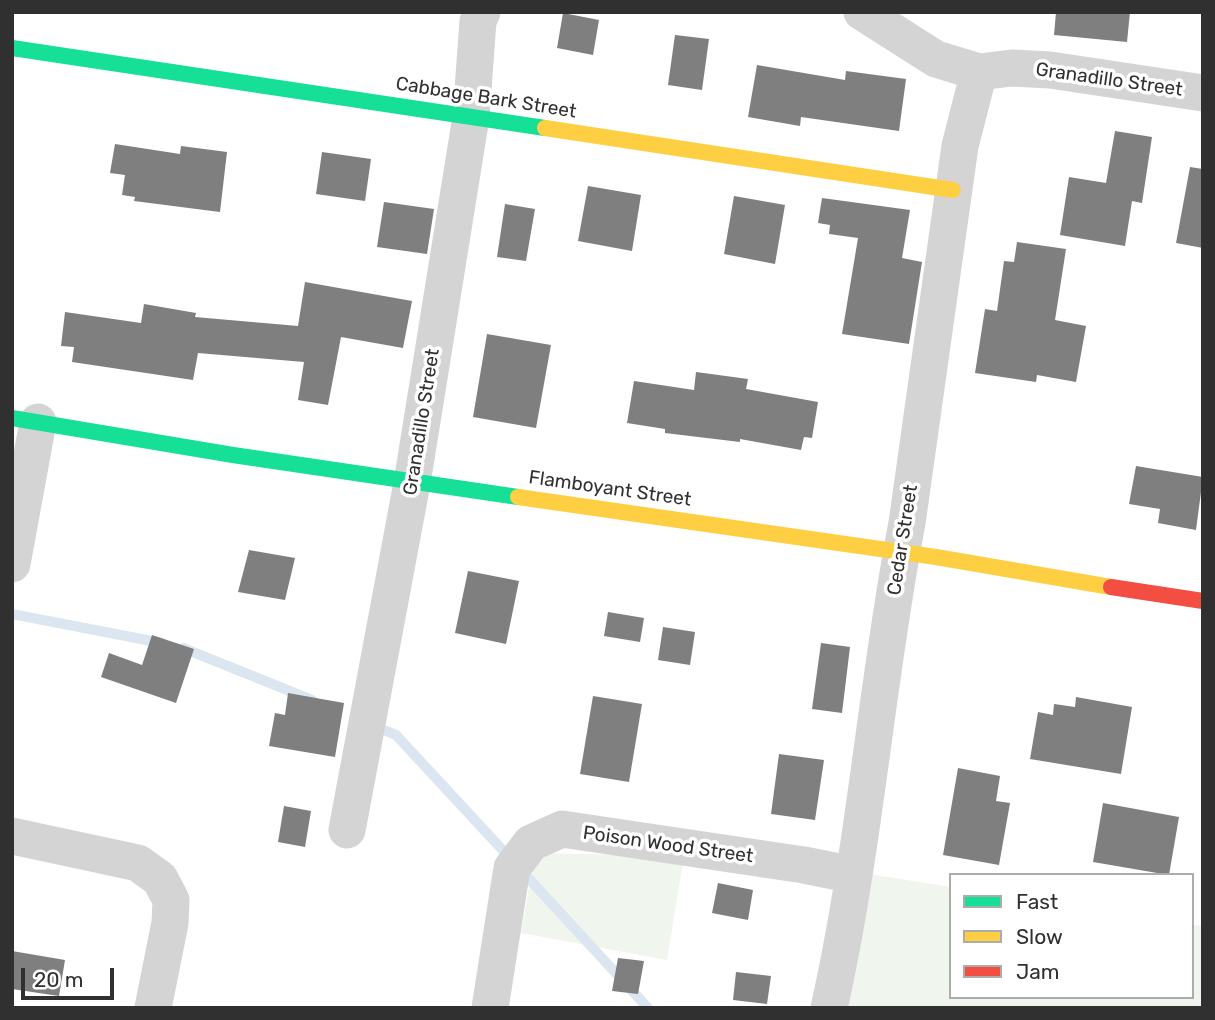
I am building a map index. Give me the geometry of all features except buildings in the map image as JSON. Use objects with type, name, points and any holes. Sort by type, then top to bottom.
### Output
[{"type":"street","name":"Granadillo Street","points":[[862,12],[936,59],[979,72],[1012,68],[1050,70],[1203,93]]},
{"type":"street","name":"Granadillo Street","points":[[347,830],[412,483],[471,117],[475,15]]},
{"type":"street","name":"Cabbage Bark Street","points":[[12,48],[953,190]]},
{"type":"street","name":"Cedar Street","points":[[829,1008],[854,875],[960,146],[979,72]]},
{"type":"street","name":"Flamboyant Street","points":[[25,420],[412,483],[902,551],[1203,601]]},
{"type":"street","points":[[12,564],[25,420]]},
{"type":"street","name":"Poison Wood Street","points":[[490,1008],[512,868],[531,843],[562,829],[804,864],[854,875]]},
{"type":"street","points":[[12,836],[138,863],[160,878],[171,900],[171,911],[153,1008]]},
{"type":"shaded area","points":[[535,853],[684,856],[667,960],[521,933]]},
{"type":"shaded area","points":[[869,874],[949,887],[949,999],[1194,999],[1194,925],[1203,926],[1203,1008],[841,1008]]},
{"type":"waterway","points":[[12,614],[162,643]]},
{"type":"waterway","points":[[183,648],[312,700]]},
{"type":"waterway","points":[[374,726],[396,735],[510,858]]},
{"type":"waterway","points":[[520,869],[648,1008]]},
{"type":"traffic: fast","points":[[12,48],[545,128]]},
{"type":"traffic: fast","points":[[12,418],[233,455],[518,497]]},
{"type":"traffic: slow","points":[[545,128],[953,190]]},
{"type":"traffic: slow","points":[[518,497],[936,557],[1111,587]]},
{"type":"traffic: jam","points":[[1111,587],[1203,601]]}]
